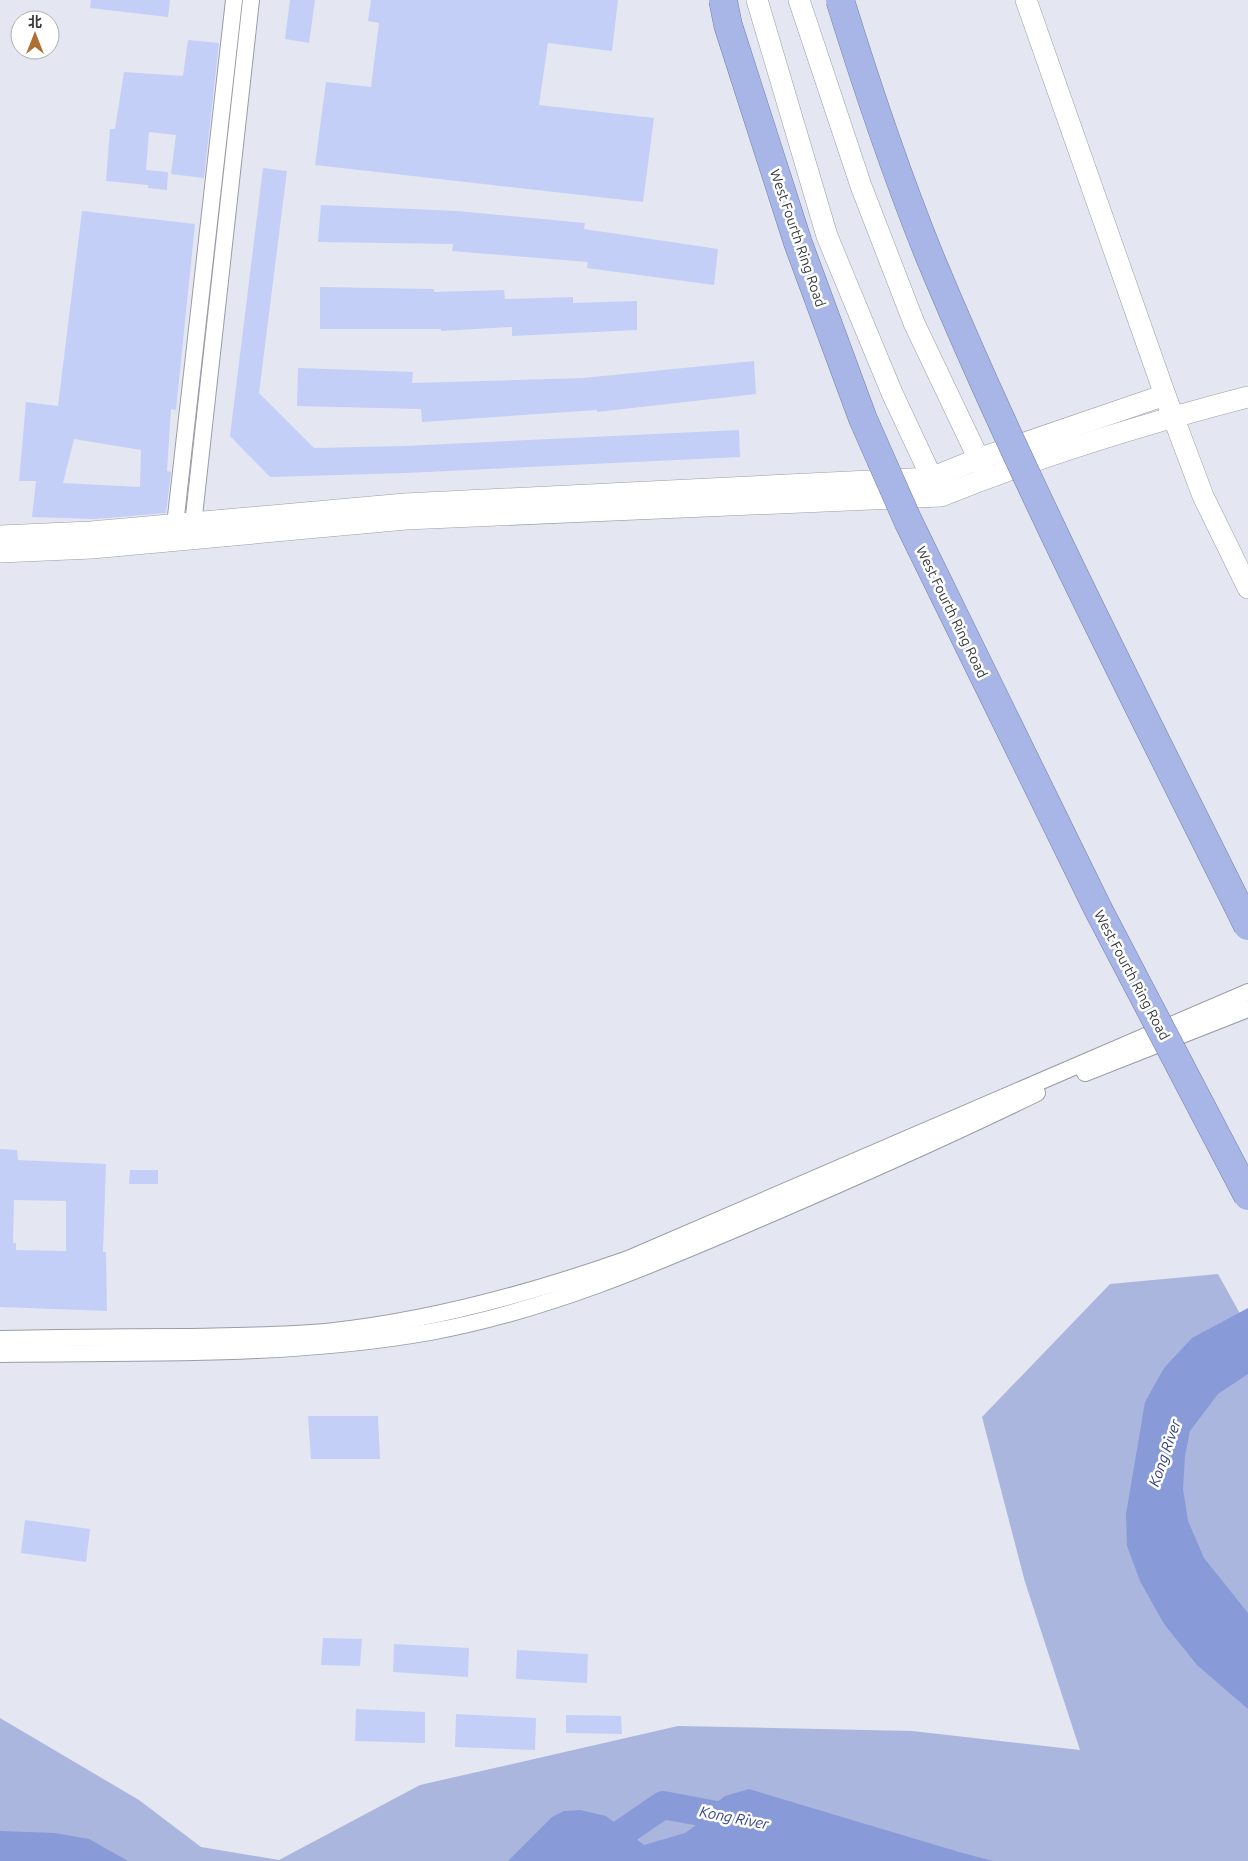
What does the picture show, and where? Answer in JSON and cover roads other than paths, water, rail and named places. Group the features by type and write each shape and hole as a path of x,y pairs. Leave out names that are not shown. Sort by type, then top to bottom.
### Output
{"highway":[{"name":"West Fourth Ring Road","path":"723,0 737,53 798,243 870,436 908,521 1098,909 1248,1196"},
{"path":"840,0 860,64 928,252 989,392 1035,496 1111,654 1248,926"}],"street":[{"path":"183,531 234,0"},
{"path":"183,531 251,0"},
{"path":"758,0 827,236 892,393 936,487"},
{"path":"799,0 861,186 914,323 983,468"},
{"path":"1026,0 1165,395 1203,496 1248,588"},
{"path":"0,536 91,532 183,531 936,487 1165,395"},
{"path":"983,468 1248,397"},
{"path":"0,552 67,549 183,531"},
{"path":"0,1339 256,1336 326,1332 428,1317 485,1304 569,1280 628,1259 1248,992"},
{"path":"0,1354 256,1351 327,1347 431,1332 489,1319 633,1274 948,1137 1046,1089 1248,1009"}],"water":[{"path":"1248,1308 1248,1374 1218,1394 1190,1431 1185,1456 1183,1489 1188,1521 1204,1558 1248,1613 1248,1709 1197,1665 1164,1624 1140,1581 1127,1546 1126,1514 1145,1402 1164,1368 1192,1338"},
{"path":"749,1789 993,1861 508,1861 552,1817 564,1811 580,1810 606,1816 644,1845 685,1833 703,1820 712,1806 725,1796"},
{"path":"0,1831 55,1833 89,1839 128,1861 0,1861"}],"waterway":[{"name":"Kong River","path":"581,1861 663,1805 743,1820"}]}
